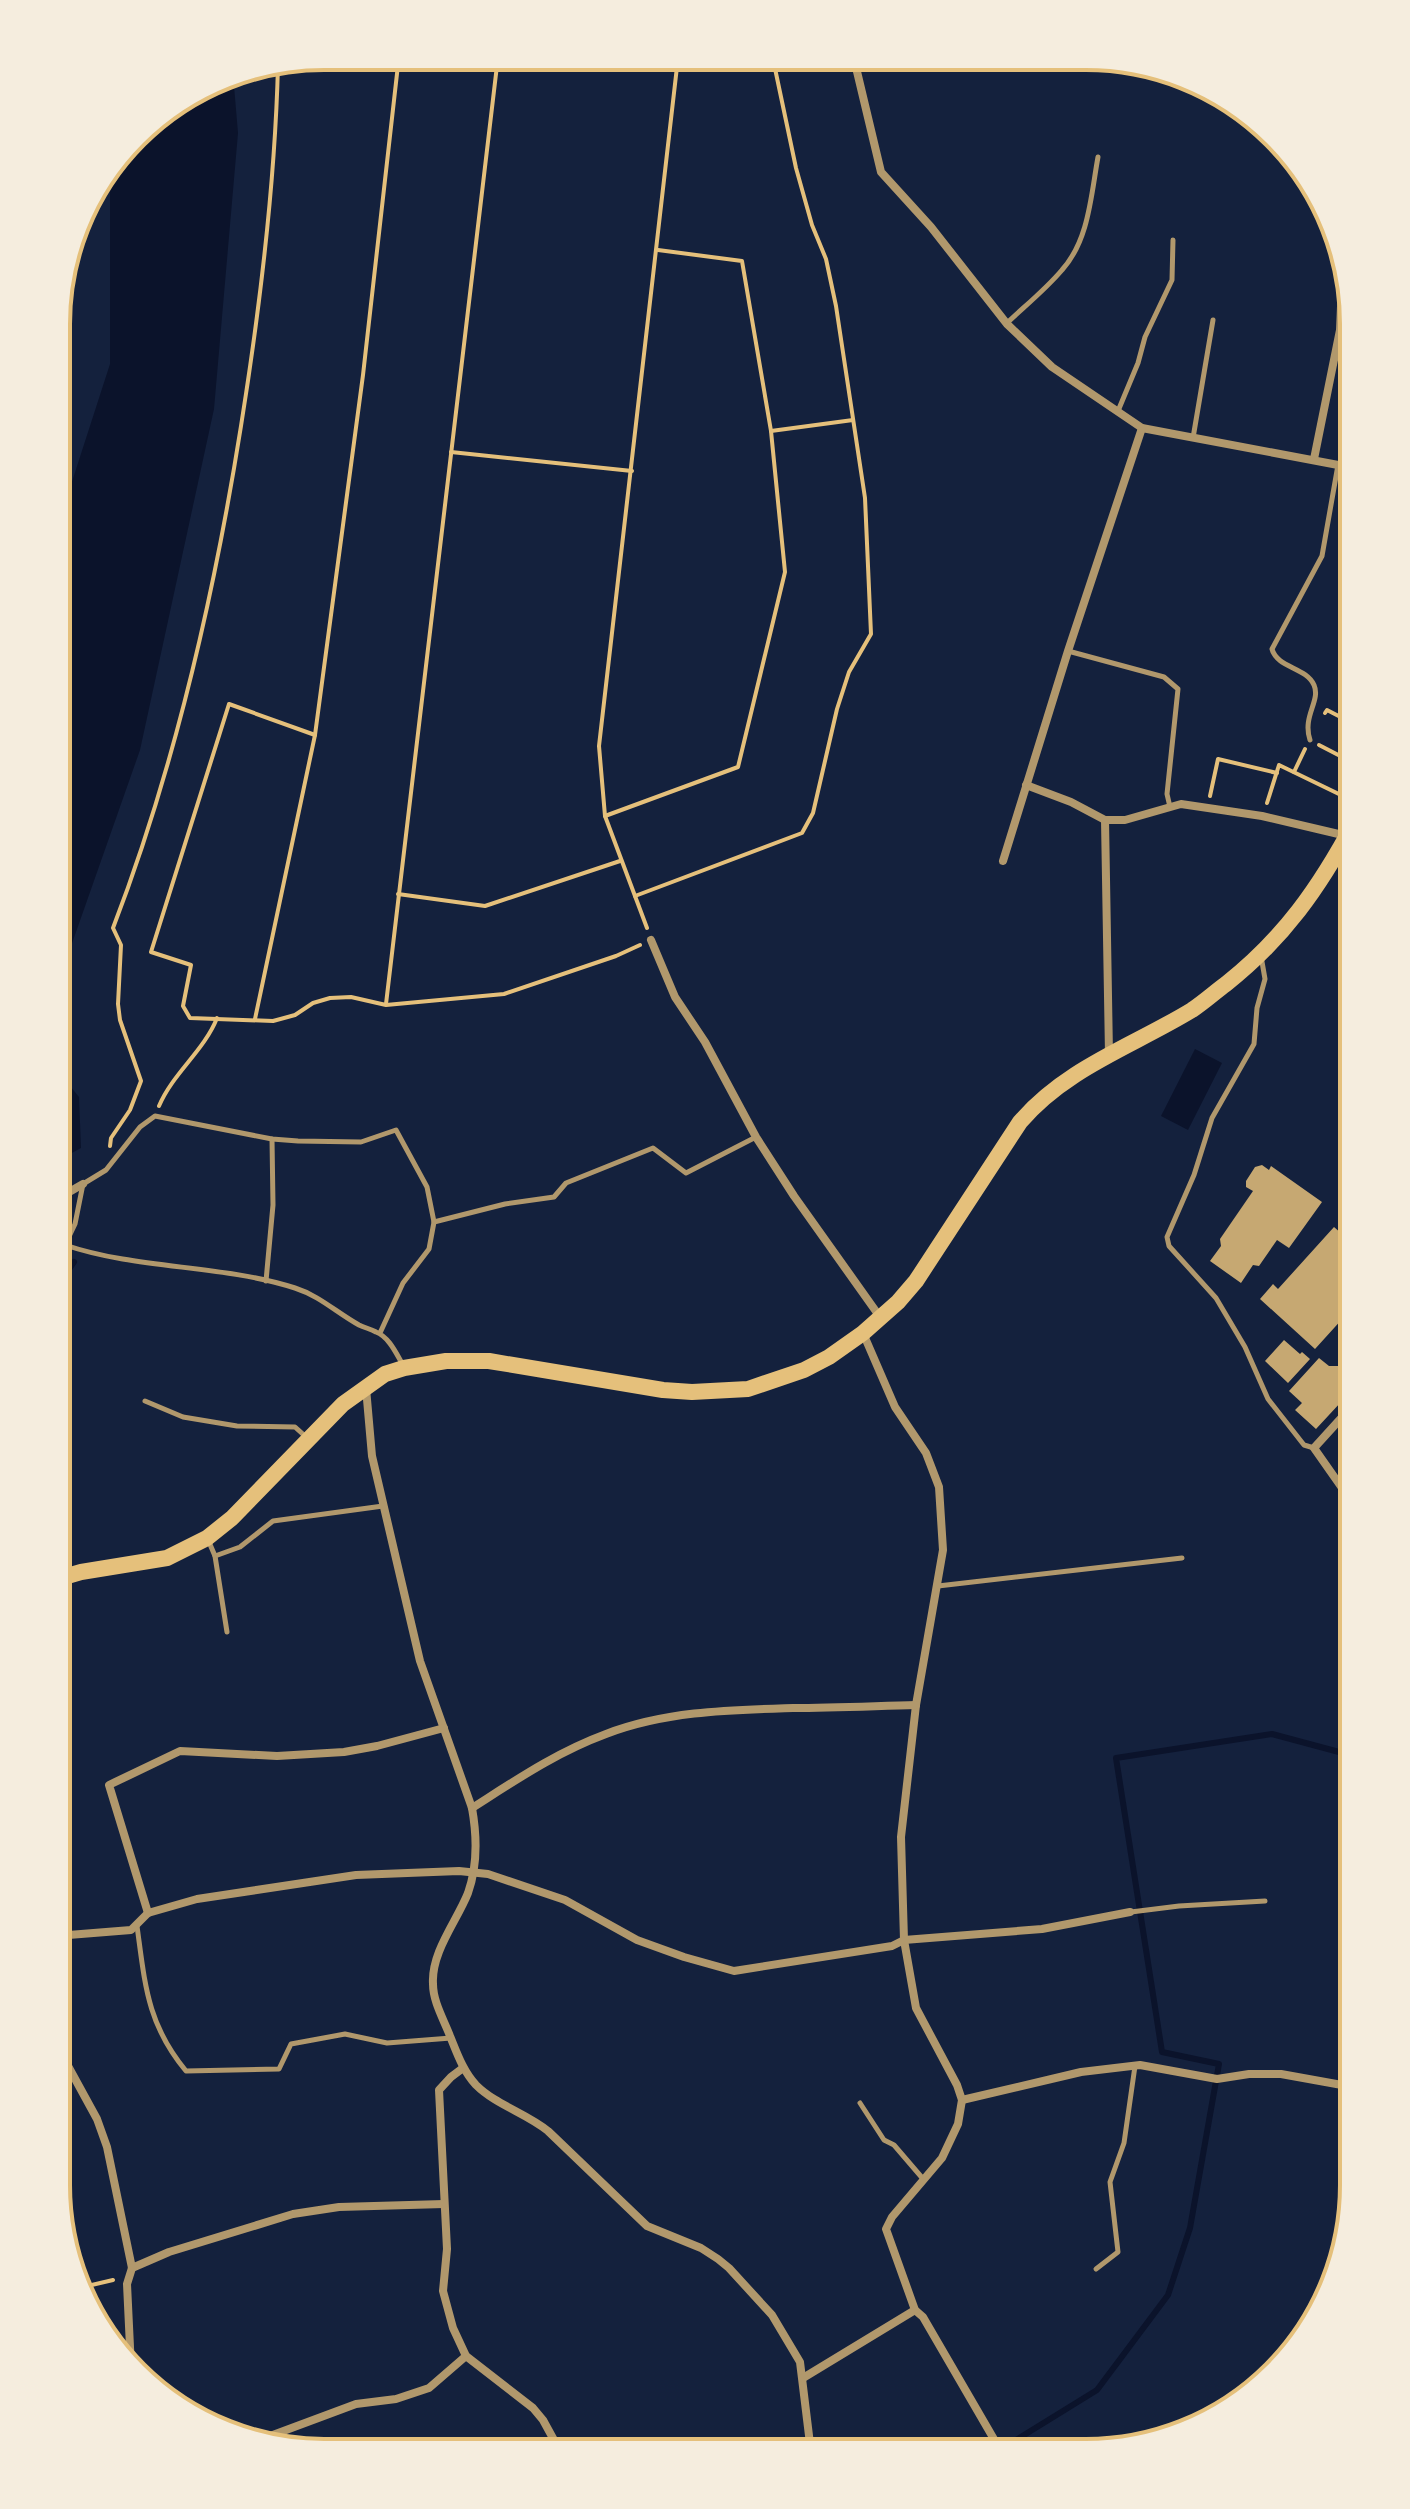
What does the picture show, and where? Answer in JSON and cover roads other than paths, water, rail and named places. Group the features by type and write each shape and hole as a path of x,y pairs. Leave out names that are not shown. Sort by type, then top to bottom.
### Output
{"main road":[{"path":"70,1575 167,1558 207,1538 232,1518 343,1404 385,1374 404,1368 446,1361 489,1361 663,1390 721,1392 748,1389 804,1370 829,1357 881,1318 916,1281 1020,1122 1034,1106 1066,1080 1196,1007 1261,955 1308,901 1340,847"}],"street":[{"path":"857,70 881,172 931,227 1007,324 1052,367 1142,428 1338,464"},
{"path":"1314,459 1340,330"},
{"path":"1003,861 1142,428"},
{"path":"1026,785 1071,802 1105,820 1125,820 1181,804 1340,828"},
{"path":"1105,820 1109,1054"},
{"path":"651,940 675,997 705,1042 756,1137 881,1318"},
{"path":"70,1192 83,1184"},
{"path":"863,1333 895,1407 926,1453 939,1487 943,1550 916,1705 901,1837 904,1940 916,2008 962,2100 954,2136 886,2229 915,2310 923,2317 994,2439"},
{"path":"366,1387 372,1456 420,1661 472,1808 476,1833 474,1872 467,1895 437,1960 432,1983 436,2002 463,2068 486,2094 536,2121 548,2131 647,2226 701,2248 729,2268 772,2315 795,2349 803,2378 810,2439"},
{"path":"1339,1420 1314,1448 1339,1484"},
{"path":"472,1808 538,1765 596,1738 639,1723 699,1712 741,1709 916,1705"},
{"path":"148,1913 109,1785 180,1751 277,1756 344,1752 444,1728"},
{"path":"70,1935 131,1930 148,1913 197,1899 356,1875 407,1872 488,1874 565,1900 637,1940 734,1971 892,1946 904,1940 1042,1929 1130,1912"},
{"path":"962,2100 1081,2072 1135,2066 1217,2079 1249,2074 1281,2074 1339,2084"},
{"path":"463,2068 439,2090 447,2249 443,2291 455,2335 466,2356 533,2408 552,2439"},
{"path":"70,2070 97,2119 107,2147 132,2268 127,2284 130,2349"},
{"path":"132,2268 169,2252 293,2214 339,2207 444,2204"},
{"path":"803,2378 915,2310"},
{"path":"276,2434 356,2404 396,2399 429,2388 466,2356"}],"lane":[{"path":"1007,324 1064,269 1079,242 1086,225 1098,157"},
{"path":"1118,411 1145,337 1172,280 1173,240"},
{"path":"1193,439 1213,320"},
{"path":"1310,740 1307,720 1315,703 1316,688 1310,679 1277,660 1272,649 1322,556 1338,464"},
{"path":"1068,651 1164,677 1178,689 1167,794 1171,808"},
{"path":"1261,955 1265,979 1257,1008 1254,1044 1212,1118 1194,1175 1167,1237 1169,1246 1216,1298 1245,1347 1268,1399 1304,1445 1314,1448"},
{"path":"70,1234 83,1184 110,1164 140,1127 155,1116 272,1139 361,1142 396,1130 427,1187 434,1222 429,1249 403,1283 380,1333"},
{"path":"434,1222 505,1204 554,1197 566,1183 653,1148 686,1173 756,1137"},
{"path":"266,1281 273,1205 272,1139"},
{"path":"70,1247 88,1253 210,1269 316,1296 361,1326 380,1333 393,1347 404,1368"},
{"path":"145,1401 183,1417 210,1422 237,1426 295,1427 308,1438"},
{"path":"215,1556 240,1547 273,1521 383,1506"},
{"path":"207,1538 215,1556 227,1632"},
{"path":"938,1586 1182,1558"},
{"path":"1130,1912 1265,1901"},
{"path":"137,1926 147,1998 167,2048 186,2071 279,2069 291,2044 345,2034 387,2043 451,2038"},
{"path":"1096,2269 1118,2252 1110,2182 1124,2143 1135,2066"},
{"path":"860,2103 884,2140 894,2145 924,2180"}],"water":[{"path":"234,86 238,133 214,409 140,750 70,949 70,488 110,364 110,188 133,157 157,133 197,104"},
{"path":"1195,1049 1222,1063 1188,1130 1161,1116"},
{"path":"70,1086 79,1097 81,1148 70,1154"}],"waterway":[{"path":"70,1268 74,1262"},
{"path":"1018,2439 1097,2390 1168,2295 1190,2228 1219,2064 1162,2052 1116,1758 1272,1734 1339,1752"}]}
